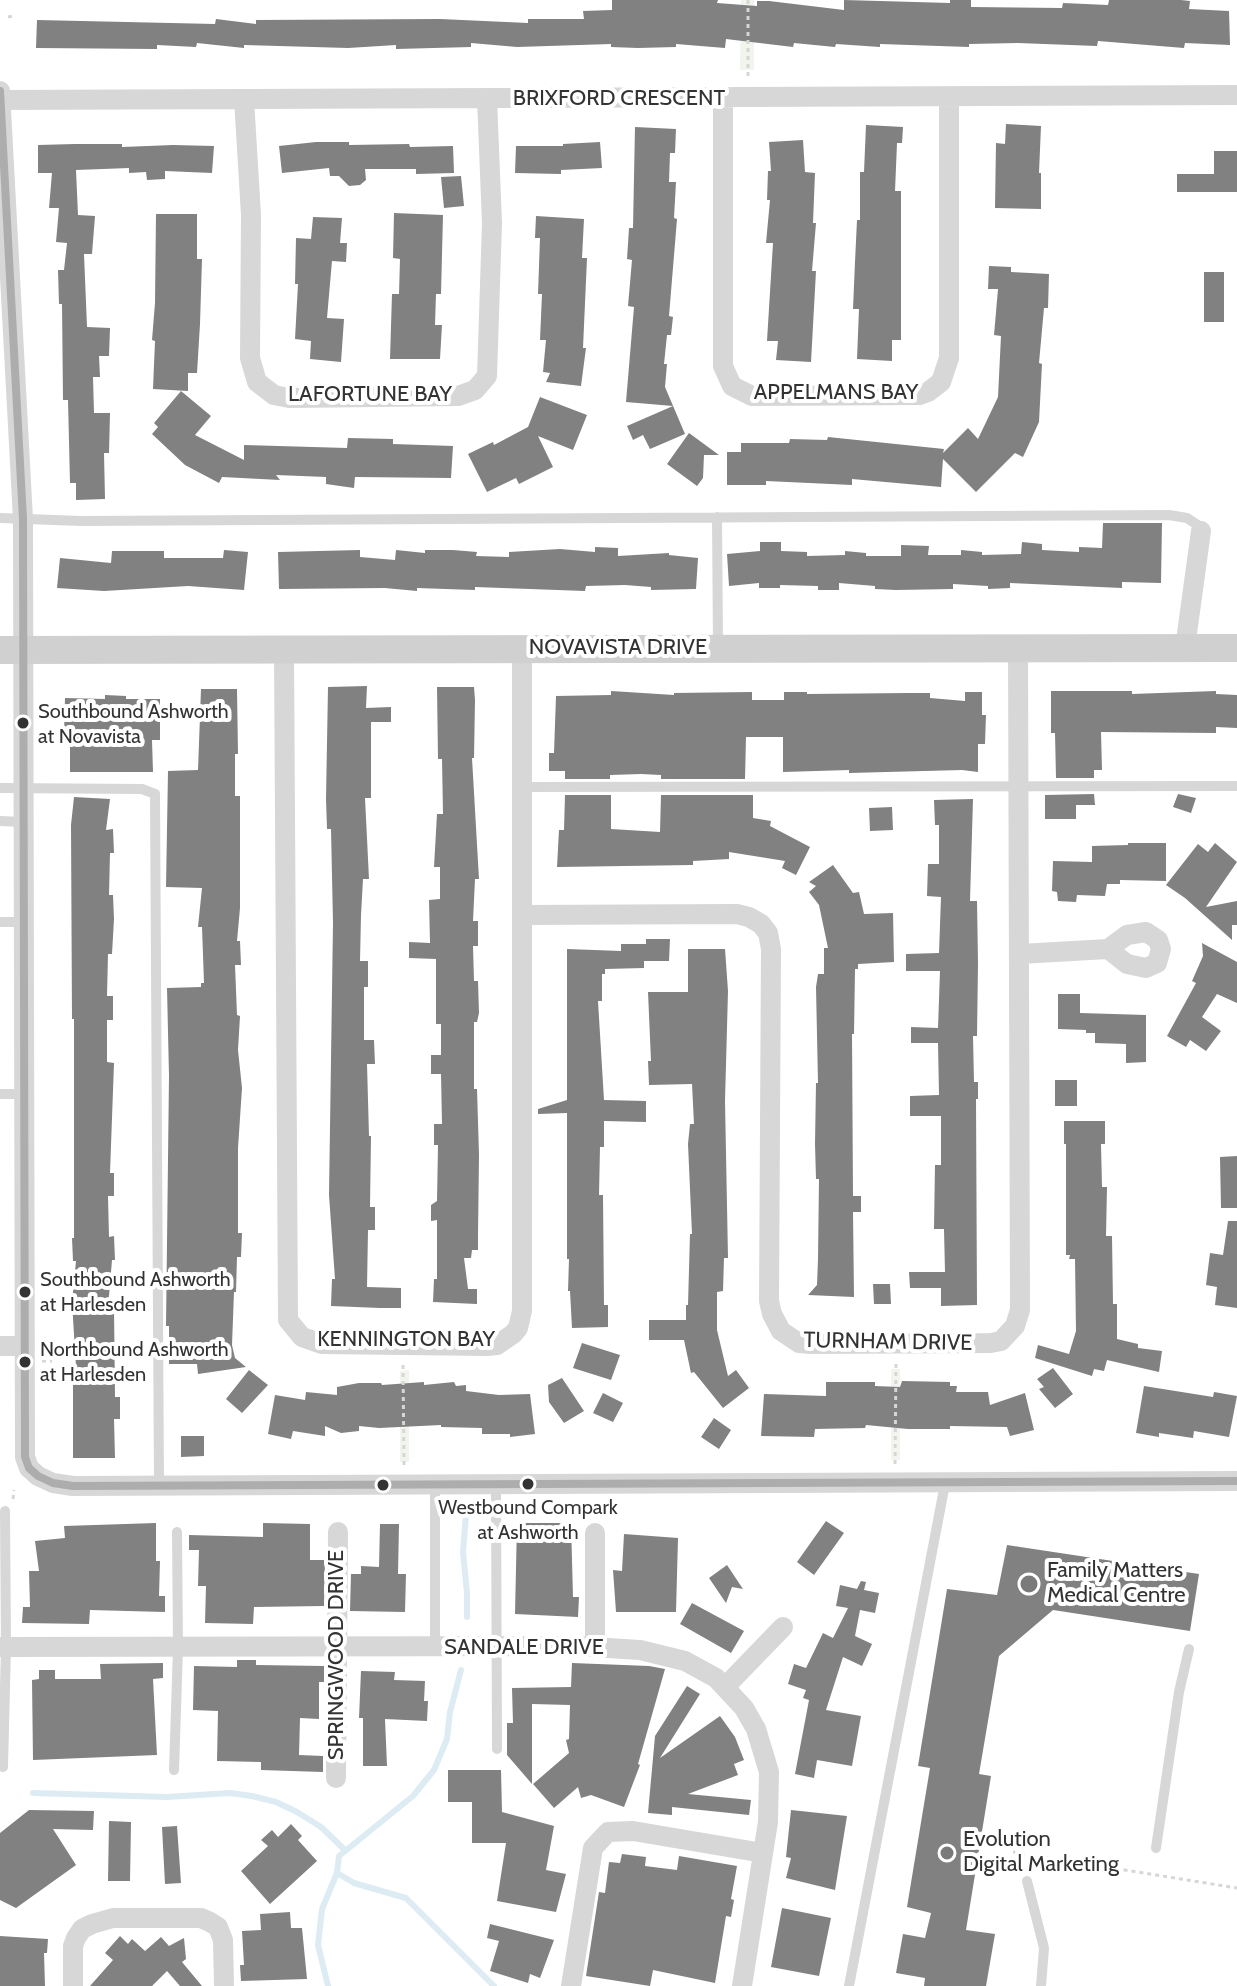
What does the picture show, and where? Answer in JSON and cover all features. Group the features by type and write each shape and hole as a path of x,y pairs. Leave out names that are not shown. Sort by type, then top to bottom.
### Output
{"street":[{"path":"0,91 23,519 12,650 23,788 25,1457 29,1468 53,1483 73,1486 1237,1481"},
{"name":"BRIXFORD CRESCENT","path":"1,100 1237,95"},
{"name":"APPELMANS BAY","path":"723,98 723,366 732,386 752,396 920,395 941,382 949,358 949,98"},
{"name":"LAFORTUNE BAY","path":"244,99 251,215 250,358 257,382 274,395 289,398 458,396 475,390 487,376 492,223 487,99"},
{"path":"1185,648 1201,531"},
{"name":"TURNHAM DRIVE","path":"522,915 737,914 761,924 768,933 771,949 769,1301 781,1331 799,1343 991,1343 1009,1335 1019,1318 1018,648"},
{"name":"NOVAVISTA DRIVE","path":"12,650 1237,648"},
{"name":"KENNINGTON BAY","path":"284,650 286,1311 293,1328 312,1343 497,1345 513,1334 520,1322 522,649"},
{"path":"1020,954 1108,949"},
{"path":"0,1346 25,1346"},
{"name":"SPRINGWOOD DRIVE","path":"336,1778 338,1532"},
{"path":"595,1533 595,1647"},
{"path":"725,1687 783,1627"},
{"name":"SANDALE DRIVE","path":"3,1647 595,1647 640,1650 701,1669 725,1687 744,1708 764,1749 769,1772 770,1796 763,1853 742,1986"},
{"path":"571,1986 593,1848 608,1832 633,1831 763,1853"},
{"path":"73,1986 73,1946 76,1938 82,1929 113,1918 201,1918 210,1922 218,1927 223,1940 224,1986"}],"lane":[{"path":"0,518 81,521 1169,515 1187,518 1201,531"},
{"path":"717,517 718,648"},
{"path":"522,787 1237,786"},
{"path":"0,788 148,789 155,794 159,1486"},
{"path":"0,821 23,822"},
{"path":"0,922 23,922"},
{"path":"0,1094 24,1094"},
{"path":"849,1986 945,1484"},
{"path":"435,1486 435,1647"},
{"path":"496,1486 497,1749"},
{"path":"3,1767 5,1511"},
{"path":"174,1770 178,1648 177,1532"},
{"path":"1156,1848 1179,1692 1189,1649"},
{"path":"1027,1881 1044,1948 1041,1986"}],"path":[{"path":"747,98 748,0"},
{"path":"895,1468 896,1343"},
{"path":"402,1345 404,1470"},
{"path":"1013,1852 1237,1888"}],"shaded area":[{"path":"741,0 754,0 754,70 740,70"},
{"path":"891,1369 900,1369 900,1460 891,1460"},
{"path":"409,1370 409,1462 400,1462 400,1371"}],"building":[{"path":"612,0 718,0 717,3 757,6 757,1 769,1 844,10 844,0 950,3 950,0 971,0 971,7 1062,8 1063,3 1108,5 1109,0 1181,0 1190,1 1189,9 1229,11 1230,45 1185,43 1184,48 1098,41 1097,46 1018,43 969,44 969,47 836,44 835,47 794,43 793,47 726,39 725,48 676,44 676,47 638,48 611,47 611,44 517,47 471,43 471,47 396,49 396,45 348,48 244,45 244,48 197,43 196,47 157,45 157,49 36,48 37,20 215,24 216,19 256,24 256,20 440,19 528,23 528,19 584,19 583,11 612,10"},
{"path":"1006,124 1041,126 1041,209 995,208 996,143 1005,144"},
{"path":"866,125 903,127 902,143 897,143 895,191 901,191 901,340 892,340 892,361 857,359 859,309 853,309 857,220 860,220 860,172 864,172"},
{"path":"635,127 676,129 675,153 670,153 669,182 676,182 674,218 677,219 669,316 673,317 671,335 667,335 664,364 667,364 665,387 685,434 650,449 643,435 633,440 627,426 673,406 626,402 634,307 628,306 632,260 627,259 629,228 633,228"},
{"path":"803,140 805,172 815,173 813,223 816,223 812,271 816,271 811,362 776,360 778,341 767,341 773,243 766,243 770,200 767,200 768,171 771,171 769,142"},
{"path":"316,142 453,146 454,173 416,174 416,169 365,169 366,180 360,185 349,186 339,176 330,176 329,168 282,173 279,146"},
{"path":"600,142 602,168 561,170 561,174 515,173 516,146"},
{"path":"122,144 122,147 214,146 212,173 165,171 165,179 147,180 146,172 129,173 129,168 76,170 78,215 95,216 92,254 84,254 87,327 110,328 109,356 99,356 100,377 93,377 94,413 110,413 109,453 104,453 105,499 76,500 76,483 70,483 68,400 63,400 62,304 59,304 58,270 64,270 67,243 56,242 59,208 49,208 52,173 38,173 38,145"},
{"path":"1214,151 1237,151 1237,192 1177,192 1177,174 1214,174"},
{"path":"461,176 464,206 444,208 441,177"},
{"path":"394,213 443,215 441,294 436,294 435,325 442,325 440,359 390,359 392,294 399,294 400,259 393,258"},
{"path":"156,214 197,214 197,259 202,259 200,324 197,373 188,373 188,391 153,389"},
{"path":"536,216 584,219 582,258 587,258 583,348 586,348 581,386 546,382 550,373 543,372 546,340 540,340 542,294 538,294 540,238 535,238"},
{"path":"313,217 342,218 340,243 347,243 346,262 332,261 327,318 344,319 341,362 310,359 311,341 295,339 298,284 295,284 296,238 311,239"},
{"path":"989,266 1011,267 1011,272 1049,274 1048,308 1044,308 1039,363 1042,364 1039,422 1023,457 1015,453 976,492 943,459 941,487 852,479 852,485 766,481 766,485 727,485 727,452 741,452 741,443 789,443 790,439 827,440 828,437 944,449 943,453 968,428 978,439 998,397 1001,336 994,335 998,289 988,289"},
{"path":"1204,272 1224,272 1224,322 1204,322"},
{"path":"181,391 211,416 195,435 244,460 244,445 347,448 348,438 393,439 393,444 453,446 451,478 355,477 354,488 326,484 326,477 276,475 280,480 222,477 219,483 185,465 152,434 158,427 154,423"},
{"path":"540,397 587,415 573,450 538,436 553,467 519,484 516,478 487,492 468,454 493,442 494,445 528,427"},
{"path":"689,433 719,455 704,455 703,478 697,486 667,464"},
{"path":"1103,523 1162,523 1161,583 1122,582 1122,588 1010,583 1010,588 988,589 988,586 953,584 953,589 896,590 839,583 839,590 780,585 780,588 759,588 759,583 729,586 727,554 760,551 760,542 781,542 781,551 807,552 807,556 845,555 845,551 866,553 866,556 901,556 901,545 929,546 928,555 961,555 961,550 982,552 982,555 1021,554 1022,542 1042,544 1042,550 1079,552 1079,547 1102,548"},
{"path":"595,547 618,548 618,556 669,553 698,558 696,589 651,590 651,587 625,585 586,586 585,591 475,587 475,590 417,588 417,591 385,588 279,589 278,552 360,550 360,557 395,560 396,550 425,553 425,550 453,550 477,552 476,556 509,557 509,552 560,549 595,552"},
{"path":"224,550 248,552 244,590 188,586 104,591 57,588 60,558 111,563 112,551 164,551 164,558 223,558"},
{"path":"367,686 366,708 391,707 391,722 371,722 371,798 365,798 369,879 363,879 360,961 368,961 368,987 364,987 364,1040 374,1040 375,1064 367,1064 371,1136 370,1207 375,1207 375,1230 368,1230 367,1287 401,1288 401,1308 331,1306 332,1279 335,1279 329,1195 333,923 331,829 327,829 326,799 328,687"},
{"path":"437,687 474,687 475,700 472,758 479,879 475,879 473,921 478,921 478,946 473,946 479,1013 477,1022 474,1022 474,1089 477,1089 479,1155 478,1250 472,1250 471,1258 464,1258 468,1289 477,1289 477,1304 433,1302 434,1279 437,1279 437,1220 431,1221 431,1205 437,1201 438,1145 434,1145 434,1124 442,1124 441,1074 431,1074 431,1055 441,1055 441,1024 436,1024 436,959 409,958 409,942 430,943 429,900 440,899 440,867 434,867 437,814 443,814"},
{"path":"201,689 237,689 235,796 240,796 240,908 237,941 240,941 241,965 235,965 242,1088 238,1233 242,1233 241,1257 237,1257 232,1345 235,1358 246,1367 198,1374 197,1364 169,1364 169,1326 166,1326 167,988 201,987 204,983 202,927 198,927 202,888 166,887 168,771 198,770"},
{"path":"611,691 674,695 752,692 752,700 784,700 784,692 930,693 930,698 965,701 965,692 982,692 982,715 986,715 985,744 978,744 978,772 783,772 783,737 746,737 745,779 661,779 661,775 641,774 610,775 610,779 565,779 565,771 549,771 549,753 554,753 556,696 611,695"},
{"path":"1051,691 1132,691 1132,694 1216,691 1216,694 1237,695 1237,728 1216,727 1216,733 1101,732 1102,770 1094,770 1094,778 1056,778 1055,733 1051,733"},
{"path":"105,695 126,696 126,699 160,699 160,740 152,740 153,772 70,772 70,736 64,735 65,698 105,699"},
{"path":"1094,794 1095,805 1076,805 1076,819 1045,819 1045,795"},
{"path":"1178,794 1196,798 1191,813 1173,807"},
{"path":"565,795 611,795 611,829 660,832 661,795 753,795 753,818 771,821 770,826 810,847 796,875 782,868 785,861 729,852 729,859 693,861 693,865 557,867 559,830 564,830"},
{"path":"74,797 110,799 106,830 113,829 114,853 110,853 109,895 113,895 114,919 112,954 108,954 107,996 113,996 113,1020 107,1020 107,1062 114,1063 110,1173 114,1173 114,1196 108,1196 109,1237 114,1236 115,1260 112,1260 108,1308 114,1308 115,1397 120,1397 120,1419 114,1419 115,1458 73,1458 73,1367 76,1367 72,1302 76,1261 73,1261 72,1238 74,1019 71,825"},
{"path":"973,799 970,901 977,901 977,1036 973,1036 974,1082 978,1082 977,1305 941,1306 941,1288 910,1288 909,1272 945,1272 944,1229 934,1229 935,1165 941,1165 941,1116 910,1116 910,1096 939,1095 938,1043 911,1043 911,1027 938,1028 940,971 906,971 906,954 939,953 941,897 927,896 928,864 939,864 939,825 935,825 934,800"},
{"path":"892,807 893,830 870,831 869,808"},
{"path":"1166,843 1166,881 1120,880 1120,884 1107,884 1105,896 1077,895 1076,902 1058,901 1057,892 1052,891 1053,861 1092,862 1092,846"},
{"path":"1215,843 1237,862 1206,907 1237,901 1237,925 1232,925 1232,940 1166,885 1198,844 1208,852"},
{"path":"833,865 853,893 859,892 864,914 893,913 894,962 858,964 858,969 855,969 852,1034 853,1196 861,1196 861,1212 853,1212 854,1297 808,1295 817,1285 818,1259 816,987 818,974 824,974 824,948 828,948 819,905 809,892 816,886 809,882"},
{"path":"646,939 670,939 669,961 644,961 644,968 605,969 605,974 602,974 602,1001 598,1001 604,1100 646,1101 646,1122 604,1121 599,1195 603,1195 604,1305 608,1305 608,1327 572,1328 567,1259 567,1113 538,1114 538,1109 567,1100 567,949 621,951 621,944 646,944"},
{"path":"1202,943 1237,962 1237,1003 1217,994 1202,1017 1221,1031 1206,1051 1190,1040 1186,1047 1167,1036 1196,983 1192,981 1203,956"},
{"path":"688,949 725,949 728,991 725,1101 728,1258 724,1258 723,1291 717,1292 717,1330 728,1376 736,1370 749,1388 723,1408 694,1372 691,1373 684,1340 649,1340 649,1320 686,1320 692,1234 688,1144 690,1124 694,1124 692,1084 649,1085 648,992 688,992"},
{"path":"1058,994 1080,994 1080,1013 1146,1015 1146,1062 1126,1063 1126,1044 1095,1043 1095,1033 1058,1029"},
{"path":"1055,1080 1077,1080 1077,1106 1055,1106"},
{"path":"1064,1121 1105,1121 1105,1144 1101,1144 1102,1187 1107,1187 1106,1236 1112,1236 1117,1339 1138,1344 1138,1348 1162,1351 1159,1372 1107,1360 1104,1371 1094,1369 1092,1376 1035,1358 1038,1345 1069,1354 1076,1331 1075,1259 1069,1259 1070,1255 1066,1255"},
{"path":"1237,1156 1237,1208 1221,1208 1220,1157"},
{"path":"1228,1221 1237,1221 1237,1308 1215,1305 1217,1287 1206,1285 1210,1253 1223,1255"},
{"path":"873,1284 890,1284 891,1304 874,1304"},
{"path":"582,1343 620,1355 611,1380 573,1368"},
{"path":"1053,1368 1073,1394 1055,1408 1039,1389 1044,1387 1037,1379"},
{"path":"249,1370 268,1385 242,1413 226,1399"},
{"path":"562,1378 584,1411 564,1423 549,1402 548,1385"},
{"path":"902,1381 950,1382 950,1386 957,1386 956,1392 988,1392 990,1405 1025,1393 1034,1430 1010,1436 1007,1427 908,1429 866,1425 865,1428 815,1429 814,1437 761,1436 764,1394 826,1396 826,1382 875,1382 875,1386 900,1387"},
{"path":"424,1382 424,1385 454,1382 456,1386 466,1385 466,1391 499,1395 530,1394 535,1434 510,1437 510,1434 482,1434 482,1428 441,1425 359,1426 359,1431 341,1433 325,1426 325,1436 293,1431 291,1439 268,1434 275,1395 305,1400 306,1392 337,1395 337,1387 359,1383"},
{"path":"1144,1386 1213,1397 1214,1392 1237,1396 1229,1437 1194,1431 1193,1438 1136,1433"},
{"path":"603,1393 623,1403 613,1422 593,1413"},
{"path":"714,1418 731,1430 719,1449 701,1437"},
{"path":"181,1436 204,1436 204,1456 181,1457"},
{"path":"826,1521 844,1533 814,1575 797,1562"},
{"path":"156,1523 156,1561 160,1561 159,1596 165,1596 165,1612 90,1610 89,1624 22,1623 23,1607 30,1607 29,1571 39,1571 35,1541 65,1538 64,1526"},
{"path":"263,1523 310,1524 310,1560 325,1560 324,1606 254,1607 253,1624 205,1623 206,1586 198,1586 199,1550 189,1550 189,1535 263,1537"},
{"path":"517,1523 571,1523 573,1597 579,1597 578,1617 515,1614"},
{"path":"380,1524 399,1524 398,1574 406,1574 405,1612 350,1611 351,1574 361,1574 361,1566 379,1567"},
{"path":"624,1534 678,1538 676,1612 616,1612 613,1570 622,1571"},
{"path":"1007,1545 1199,1574 1190,1631 1053,1610 999,1656 979,1774 991,1776 966,1930 995,1934 986,1986 924,1986 925,1978 896,1973 903,1934 925,1938 931,1913 907,1907 930,1768 918,1766 947,1589 997,1595"},
{"path":"727,1565 743,1589 732,1587 726,1603 709,1578"},
{"path":"861,1581 866,1582 864,1590 879,1593 875,1613 860,1610 855,1636 872,1644 862,1666 843,1657 826,1710 861,1716 852,1766 817,1760 814,1778 795,1774 809,1700 803,1698 806,1690 788,1684 794,1664 806,1668 823,1633 833,1638 848,1608 836,1606 840,1585 857,1589"},
{"path":"692,1603 744,1631 731,1653 680,1624"},
{"path":"237,1660 256,1660 256,1665 324,1666 324,1682 319,1682 319,1719 300,1718 299,1755 323,1756 323,1772 261,1770 261,1762 217,1761 218,1711 193,1710 194,1666 237,1667"},
{"path":"163,1663 163,1678 153,1679 157,1755 33,1760 32,1680 39,1679 39,1670 55,1670 55,1679 101,1679 100,1664"},
{"path":"572,1663 665,1669 640,1765 624,1807 591,1795 581,1798 578,1787 554,1808 533,1784 569,1753 566,1740 569,1739 570,1705 532,1704 532,1784 507,1755 507,1723 513,1723 512,1688 571,1687"},
{"path":"361,1671 395,1672 394,1680 425,1681 427,1721 385,1719 387,1766 363,1766 363,1718 359,1718"},
{"path":"687,1686 700,1694 660,1758 720,1716 735,1737 744,1760 734,1764 738,1775 688,1794 751,1800 749,1815 672,1807 672,1815 648,1813 655,1736"},
{"path":"448,1770 501,1770 502,1812 554,1826 546,1870 566,1874 556,1912 497,1901 506,1843 472,1843 472,1802 448,1802"},
{"path":"29,1810 94,1811 93,1830 53,1829 76,1865 16,1908 0,1900 0,1833"},
{"path":"791,1810 847,1816 835,1890 786,1878 791,1858 786,1857"},
{"path":"109,1821 131,1822 130,1881 108,1881"},
{"path":"291,1824 302,1836 298,1840 317,1861 270,1904 241,1871 268,1846 261,1840 272,1830 278,1837"},
{"path":"177,1826 181,1883 165,1884 162,1827"},
{"path":"622,1854 646,1857 645,1866 677,1870 679,1856 737,1866 731,1917 726,1916 715,1983 653,1970 650,1986 586,1976 599,1892 605,1893 609,1862 620,1863"},
{"path":"782,1908 831,1918 819,1976 771,1967"},
{"path":"290,1912 291,1928 302,1928 307,1979 241,1981 240,1965 244,1965 242,1931 261,1930 260,1914"},
{"path":"490,1924 554,1940 540,1978 530,1974 528,1983 490,1971 499,1941 487,1938"},
{"path":"0,1936 48,1939 47,1953 44,1953 45,1986 0,1986"},
{"path":"120,1936 128,1944 132,1939 145,1951 161,1937 169,1946 184,1938 186,1959 182,1962 202,1986 180,1986 167,1971 152,1986 90,1986 113,1960 105,1953"}],"waterway":[{"path":"466,1514 463,1552 467,1617"},
{"path":"328,1986 318,1945 322,1909 337,1873 339,1856 413,1796 434,1770 447,1739 450,1712 461,1670"},
{"path":"33,1793 167,1797 230,1793 252,1796 297,1812 321,1827 345,1850"},
{"path":"337,1873 354,1883 406,1898 494,1986"}],"transit line":[{"path":"0,91 23,519 25,1457 29,1468 53,1483 73,1486 1237,1481"}],"place":[{"name":"Southbound Ashworth at Novavista","path":"23,723"},
{"name":"Southbound Ashworth at Harlesden","path":"25,1292"},
{"name":"Northbound Ashworth at Harlesden","path":"25,1362"},
{"name":"Westbound Compark at Ashworth","path":"528,1484"},
{"name":"Family Matters Medical Centre","path":"1029,1584"},
{"name":"Evolution Digital Marketing","path":"947,1853"}]}
